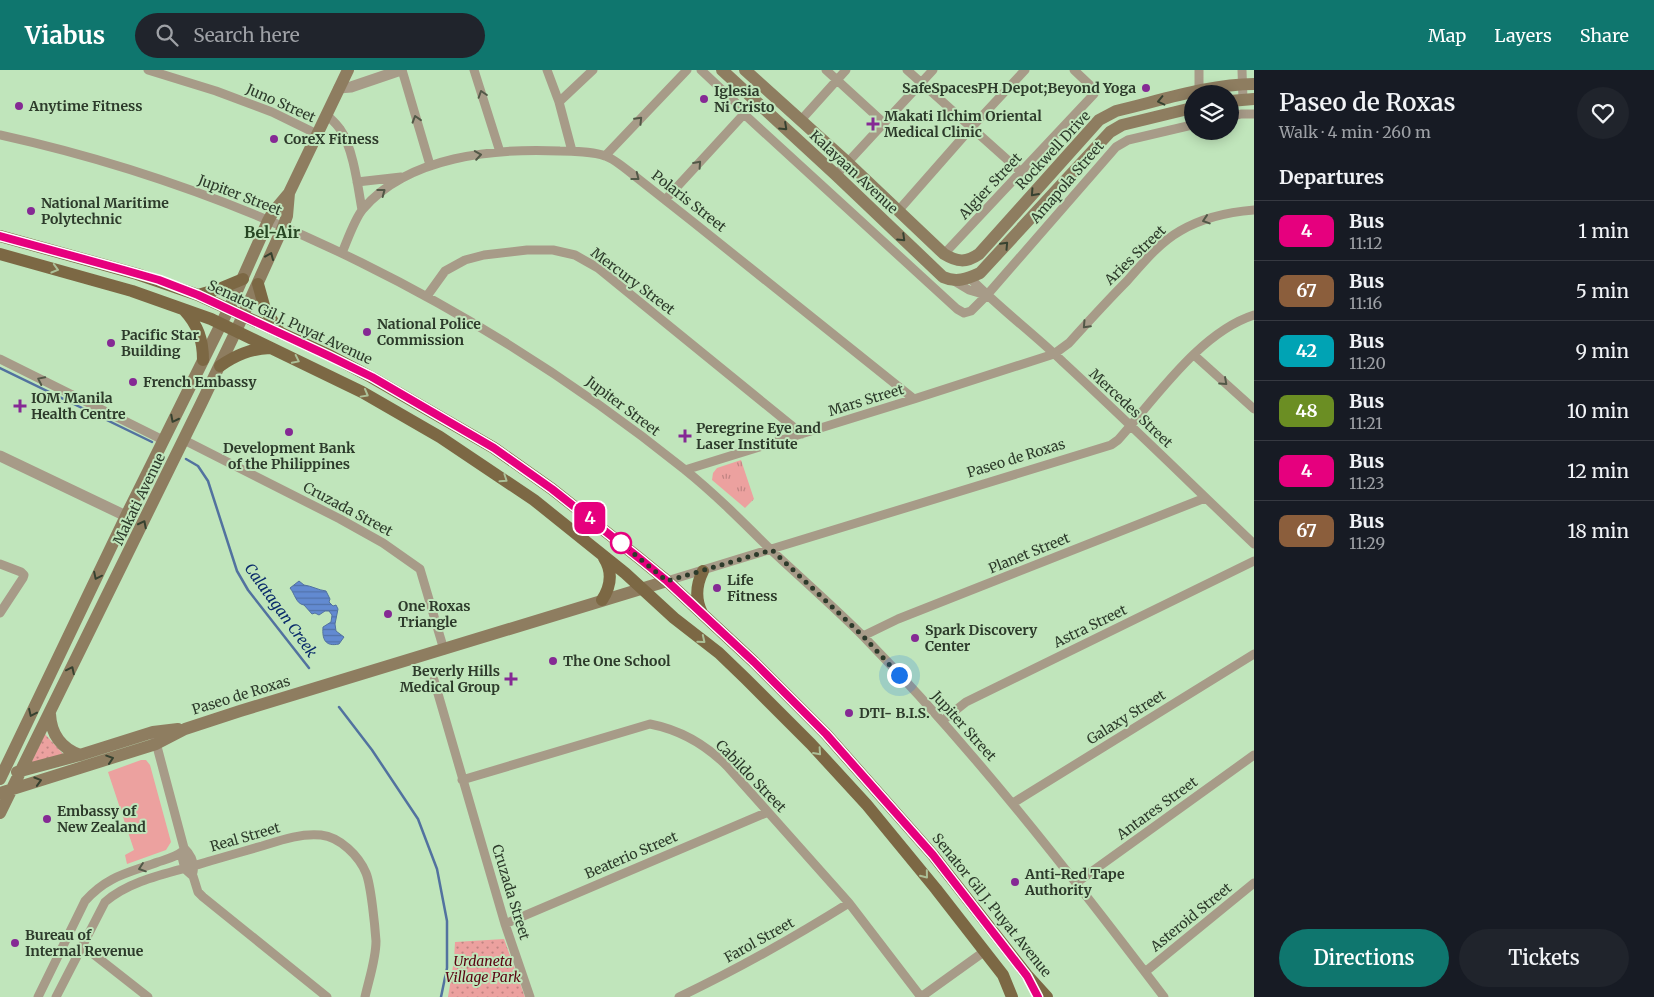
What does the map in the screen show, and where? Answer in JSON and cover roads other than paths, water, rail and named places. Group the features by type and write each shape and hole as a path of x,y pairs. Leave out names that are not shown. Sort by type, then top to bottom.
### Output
{"main road":[{"name":"Makati Avenue","path":"0,778 159,448 243,279 268,221 289,193 348,70"},
{"name":"Kalayaan Avenue","path":"722,70 943,277 954,281"},
{"name":"Kalayaan Avenue","path":"745,70 847,162 970,278"},
{"name":"Rockwell Drive","path":"949,257 964,261 979,254 1099,120 1116,111 1184,95"},
{"path":"954,281 970,278 980,273 1110,132 1122,125 1184,110"},
{"name":"Makati Avenue","path":"0,813 6,791 21,771 50,714 220,366 283,227 287,216 289,193"},
{"name":"Senator Gil J. Puyat Avenue","path":"0,236 137,274 198,295 372,377 494,448 584,514 667,581 754,662 832,740 933,855 1027,976 1047,997"},
{"path":"0,254 132,291 221,324 362,392 440,437 534,500 643,588 674,618 740,672 811,744 867,805 1020,997"},
{"path":"198,295 243,279"},
{"path":"258,284 265,309 280,333"},
{"path":"184,310 196,325 203,347 203,360"},
{"path":"220,366 232,357 245,351 270,348"},
{"path":"599,553 609,568 610,578 602,600"},
{"path":"702,571 697,595 703,616"},
{"name":"Paseo de Roxas","path":"0,778 80,755 185,729 667,581"},
{"path":"50,714 50,723 58,739 68,749 80,755"},
{"name":"Paseo de Roxas","path":"6,791 154,738"},
{"path":"1003,975 1012,997"},
{"path":"1027,976 1038,997"}],"street":[{"name":"Juno Street","path":"148,70 216,91 272,112 317,134"},
{"path":"339,88 402,70 430,165"},
{"path":"474,70 500,152"},
{"path":"547,70 559,102 572,151"},
{"path":"559,102 593,70"},
{"path":"605,156 686,70"},
{"path":"701,70 735,102 744,114 957,309 964,313 971,311 986,295"},
{"path":"826,70 884,123"},
{"path":"801,120 846,70"},
{"path":"907,70 1021,172"},
{"path":"836,175 934,70"},
{"path":"898,211 1025,70"},
{"name":"Algier Street","path":"949,257 1021,172 1094,94 1094,91 1074,70"},
{"path":"1199,70 1199,85"},
{"path":"1242,70 1248,84 1249,99"},
{"path":"326,114 340,128 346,140 362,210"},
{"path":"665,200 744,114"},
{"path":"1239,115 1254,114"},
{"name":"Amapola Street","path":"986,295 1116,147 1128,140 1184,127"},
{"name":"Jupiter Street","path":"0,135 117,166 189,190 283,227 342,253 428,296 580,391 686,470 863,636 942,721 1013,803 1164,997"},
{"name":"Polaris Street","path":"342,253 362,210 378,195 404,177 430,165 474,155 500,152 572,151 605,156 627,170 914,399"},
{"name":"Polaris Street","path":"357,182 404,177"},
{"name":"Aries Street","path":"1054,354 1069,343 1146,259 1180,231 1202,221 1225,214 1254,210"},
{"name":"Mercury Street","path":"428,296 445,271 466,260 484,254 527,250 554,250 575,255 598,268 802,434"},
{"name":"Mercedes Street","path":"970,278 986,295 1054,354 1131,426 1254,544"},
{"name":"Mercedes Street","path":"954,281 969,290 986,295"},
{"name":"Paseo de Roxas","path":"667,581 1111,445 1118,440 1194,355 1211,339 1229,326 1254,315"},
{"name":"Mars Street","path":"686,470 1054,354"},
{"path":"1194,355 1254,409"},
{"path":"0,359 159,448"},
{"name":"Cruzada Street","path":"184,440 340,519 383,543 420,569 444,650"},
{"path":"1,460 126,516"},
{"name":"Planet Street","path":"863,636 898,619 1206,498"},
{"name":"Astra Street","path":"942,721 966,702 1254,561"},
{"path":"0,564 24,575 0,613"},
{"name":"Galaxy Street","path":"1013,803 1254,654"},
{"name":"Cruzada Street","path":"434,680 505,924 530,997"},
{"name":"Cabildo Street","path":"462,780 650,724 667,728 698,742 718,757 849,903 921,997"},
{"path":"154,738 182,851 198,892 327,997"},
{"name":"Antares Street","path":"1076,883 1254,755"},
{"name":"Beaterio Street","path":"505,924 768,812"},
{"name":"Real Street","path":"56,997 105,902 116,892 132,884 293,837 322,835 333,838 345,846 357,858 366,874 376,942 365,997"},
{"path":"38,997 85,901 97,888 118,876 182,851"},
{"name":"Asteroid Street","path":"1145,972 1254,883"},
{"name":"Farol Street","path":"679,997 733,971 792,939 849,903"},
{"path":"82,946 148,997"},
{"path":"921,997 984,950"}],"water":[{"path":"299,581 304,585 326,591 330,599 329,602 333,606 336,605 338,609 335,624 336,631 344,637 339,644 328,643 323,635 323,627 331,622 332,615 329,611 319,615 312,614 304,605 297,601 290,588"}],"waterway":[{"name":"Calatagan Creek","path":"0,368 152,442"},
{"name":"Calatagan Creek","path":"186,459 198,466 208,481 237,571 248,590 309,668"},
{"path":"339,707 372,750 418,819 437,869 447,921 447,968 441,997"}],"place":[{"name":"SafeSpacesPH Depot;Beyond Yoga","path":"1146,88"},
{"name":"Iglesia Ni Cristo","path":"704,99"},
{"name":"Anytime Fitness","path":"19,106"},
{"name":"Makati Ilchim Oriental Medical Clinic","path":"873,124"},
{"name":"CoreX Fitness","path":"274,139"},
{"name":"National Maritime Polytechnic","path":"31,211"},
{"name":"National Police Commission","path":"367,332"},
{"name":"Pacific Star Building","path":"111,343"},
{"name":"French Embassy","path":"133,382"},
{"name":"IOM Manila Health Centre","path":"20,406"},
{"name":"Development Bank of the Philippines","path":"289,432"},
{"name":"Peregrine Eye and Laser Institute","path":"685,436"},
{"name":"Life Fitness","path":"717,588"},
{"name":"One Roxas Triangle","path":"388,614"},
{"name":"Spark Discovery Center","path":"915,638"},
{"name":"The One School","path":"553,661"},
{"name":"Beverly Hills Medical Group","path":"511,679"},
{"name":"DTI- B.I.S.","path":"849,713"},
{"name":"Embassy of New Zealand","path":"47,819"},
{"name":"Anti-Red Tape Authority","path":"1015,882"},
{"name":"Bureau of Internal Revenue","path":"15,943"}],"district":[{"name":"Bel-Air","path":"272,232"}],"park label":[{"name":"Urdaneta Village Park","path":"483,970"}]}
